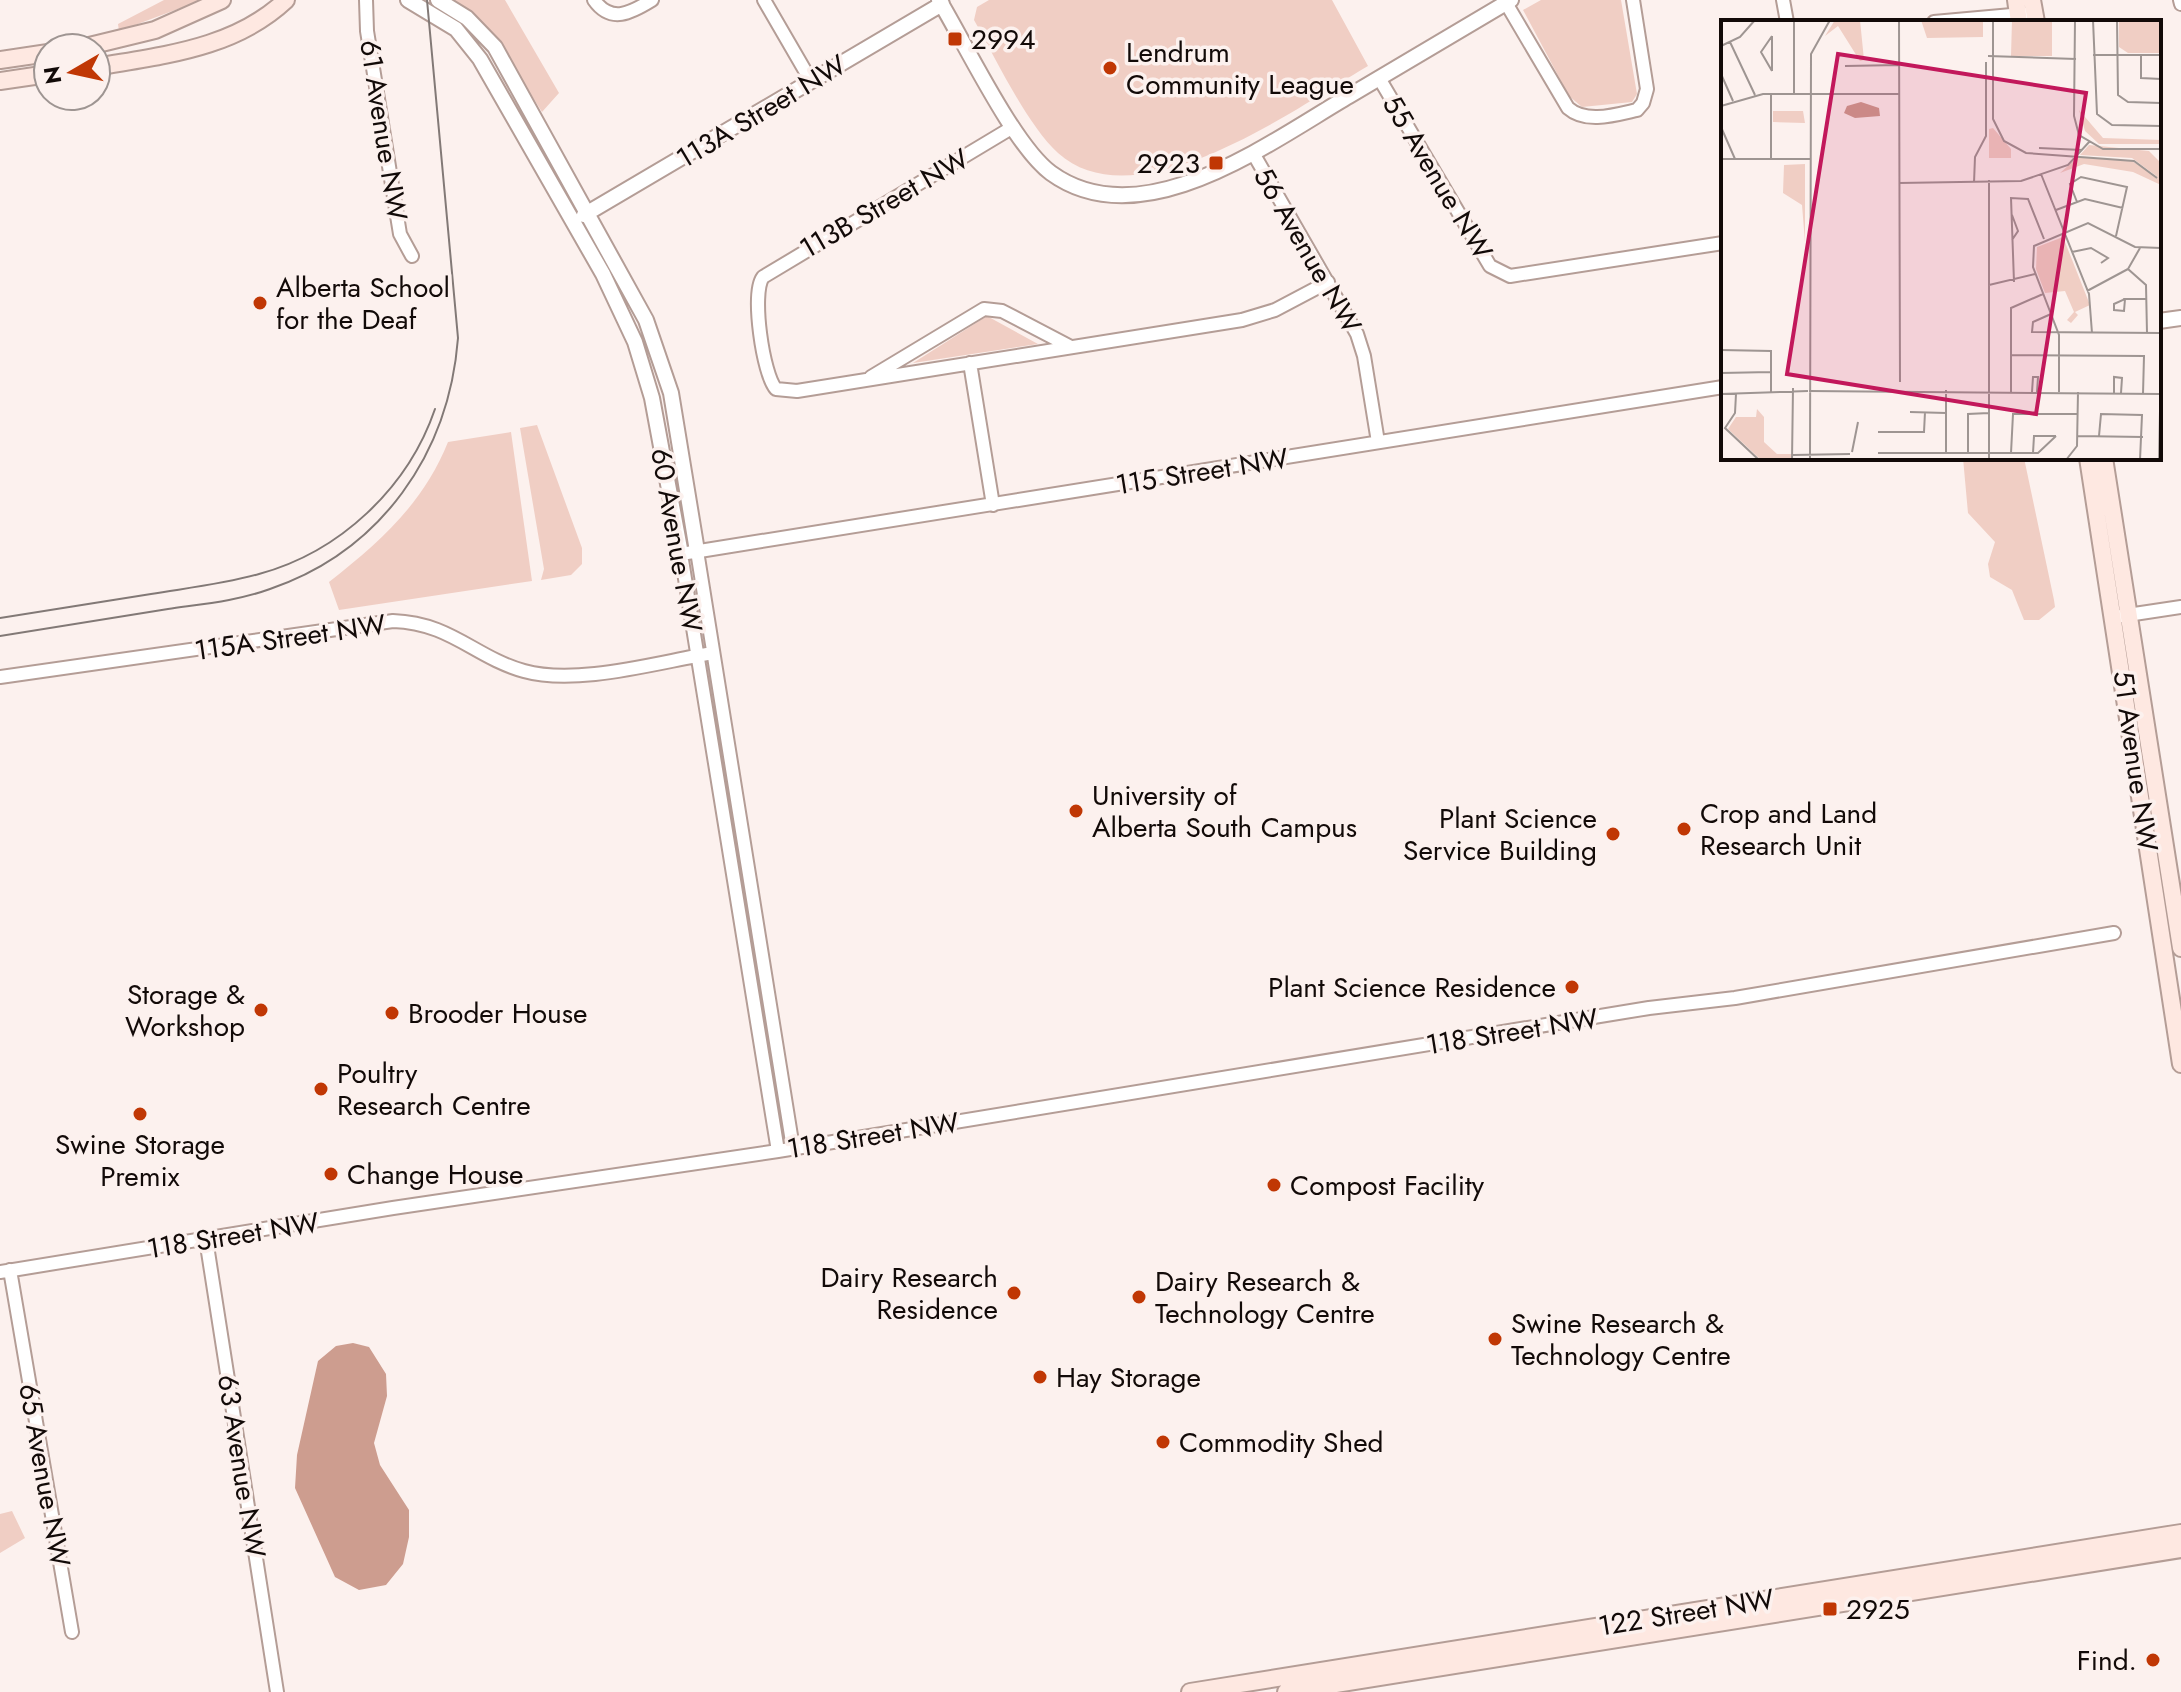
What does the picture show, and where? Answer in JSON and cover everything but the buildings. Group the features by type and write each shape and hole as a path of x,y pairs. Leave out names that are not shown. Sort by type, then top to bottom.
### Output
{"main road":[{"path":"112,40 155,30 222,0"},
{"path":"112,64 202,47 249,27 286,0"},
{"path":"0,60 32,55"},
{"path":"0,81 32,76"},
{"name":"51 Avenue NW","path":"2088,460 2122,616 2181,948"},
{"name":"51 Avenue NW","path":"2104,460 2181,1064"},
{"name":"122 Street NW","path":"1190,1692 2181,1533"},
{"name":"122 Street NW","path":"1286,1692 2181,1549"}],"street":[{"name":"61 Avenue NW","path":"366,0 367,31 400,234 412,256"},
{"name":"60 Avenue NW","path":"408,0 456,29 480,59 622,310 644,368 681,554 778,1151"},
{"name":"60 Avenue NW","path":"438,0 467,18 495,47 637,299 663,368 676,422 793,1148"},
{"path":"594,0 611,15 623,15 652,0"},
{"path":"764,0 811,81"},
{"path":"943,1 1013,127 1035,159 1072,185 1099,193 1126,195 1171,187 1213,173 1253,153 1509,2 1564,102 1577,115 1593,118 1633,111 1643,103 1647,89 1633,0"},
{"path":"1783,0 1787,20"},
{"name":"113A Street NW","path":"574,222 943,1"},
{"path":"1952,20 2026,12"},
{"name":"55 Avenue NW","path":"1379,78 1490,266 1499,274 1510,276 1721,243"},
{"name":"113B Street NW","path":"865,380 788,392 776,389 767,370 758,284 767,273 1013,127"},
{"name":"56 Avenue NW","path":"1253,153 1361,343 1378,442"},
{"path":"865,380 1251,318 1275,310 1328,282"},
{"path":"865,380 984,309 1002,311 1071,347"},
{"path":"2161,321 2181,318"},
{"path":"970,363 993,505"},
{"name":"115 Street NW","path":"681,554 1721,387"},
{"path":"2122,616 2181,607"},
{"name":"115A Street NW","path":"0,677 393,621 443,630 507,665 540,675 575,675 713,653"},
{"name":"118 Street NW","path":"5,1271 778,1151 1649,1008 1735,998 2114,933"},
{"name":"63 Avenue NW","path":"206,1239 277,1692"},
{"name":"65 Avenue NW","path":"5,1271 72,1632"}],"shaded area":[{"path":"164,0 202,0 119,31 118,24"},
{"path":"449,0 505,0 559,93 542,112 492,33"},
{"path":"989,0 1332,0 1368,66 1259,131 1216,152 1172,168 1130,175 1091,171 1058,153 1046,141 1012,90 974,20 977,7"},
{"path":"1541,0 1621,0 1637,94 1632,102 1582,107 1569,96 1523,10"},
{"path":"987,316 1038,344 913,363"},
{"path":"537,425 582,548 582,564 571,575 541,580 544,569 520,428"},
{"path":"511,432 532,581 339,610 329,582 366,552 413,503 448,442"},
{"path":"1963,460 2024,460 2055,607 2039,620 2024,620 2012,590 1990,577 1988,564 1995,542 1968,513"},
{"path":"353,1343 369,1347 386,1374 387,1396 374,1443 380,1465 409,1510 409,1537 403,1564 386,1585 359,1590 335,1577 295,1488 297,1455 318,1361 336,1346"},
{"path":"12,1511 25,1538 0,1553 0,1514"}],"tram line":[{"path":"0,636 219,602 270,589 310,572 345,550 376,523 402,493 424,458 440,421 452,381 458,338 427,0"},
{"path":"0,618 219,583 289,564 343,533 389,490 408,465 435,409"}],"place":[{"name":"2994","path":"955,39"},
{"name":"Lendrum Community League","path":"1110,68"},
{"name":"2923","path":"1216,163"},
{"name":"Alberta School for the Deaf","path":"260,303"},
{"name":"University of Alberta South Campus","path":"1076,811"},
{"name":"Crop and Land Research Unit","path":"1684,829"},
{"name":"Plant Science Service Building","path":"1613,834"},
{"name":"Plant Science Residence","path":"1572,987"},
{"name":"Storage & Workshop","path":"261,1010"},
{"name":"Brooder House","path":"392,1013"},
{"name":"Poultry Research Centre","path":"321,1089"},
{"name":"Swine Storage Premix","path":"140,1114"},
{"name":"Change House","path":"331,1174"},
{"name":"Compost Facility","path":"1274,1185"},
{"name":"Dairy Research Residence","path":"1014,1293"},
{"name":"Dairy Research & Technology Centre","path":"1139,1297"},
{"name":"Swine Research & Technology Centre","path":"1495,1339"},
{"name":"Hay Storage","path":"1040,1377"},
{"name":"Commodity Shed","path":"1163,1442"},
{"name":"2925","path":"1830,1609"},
{"name":"Find.","path":"2153,1660"}]}
